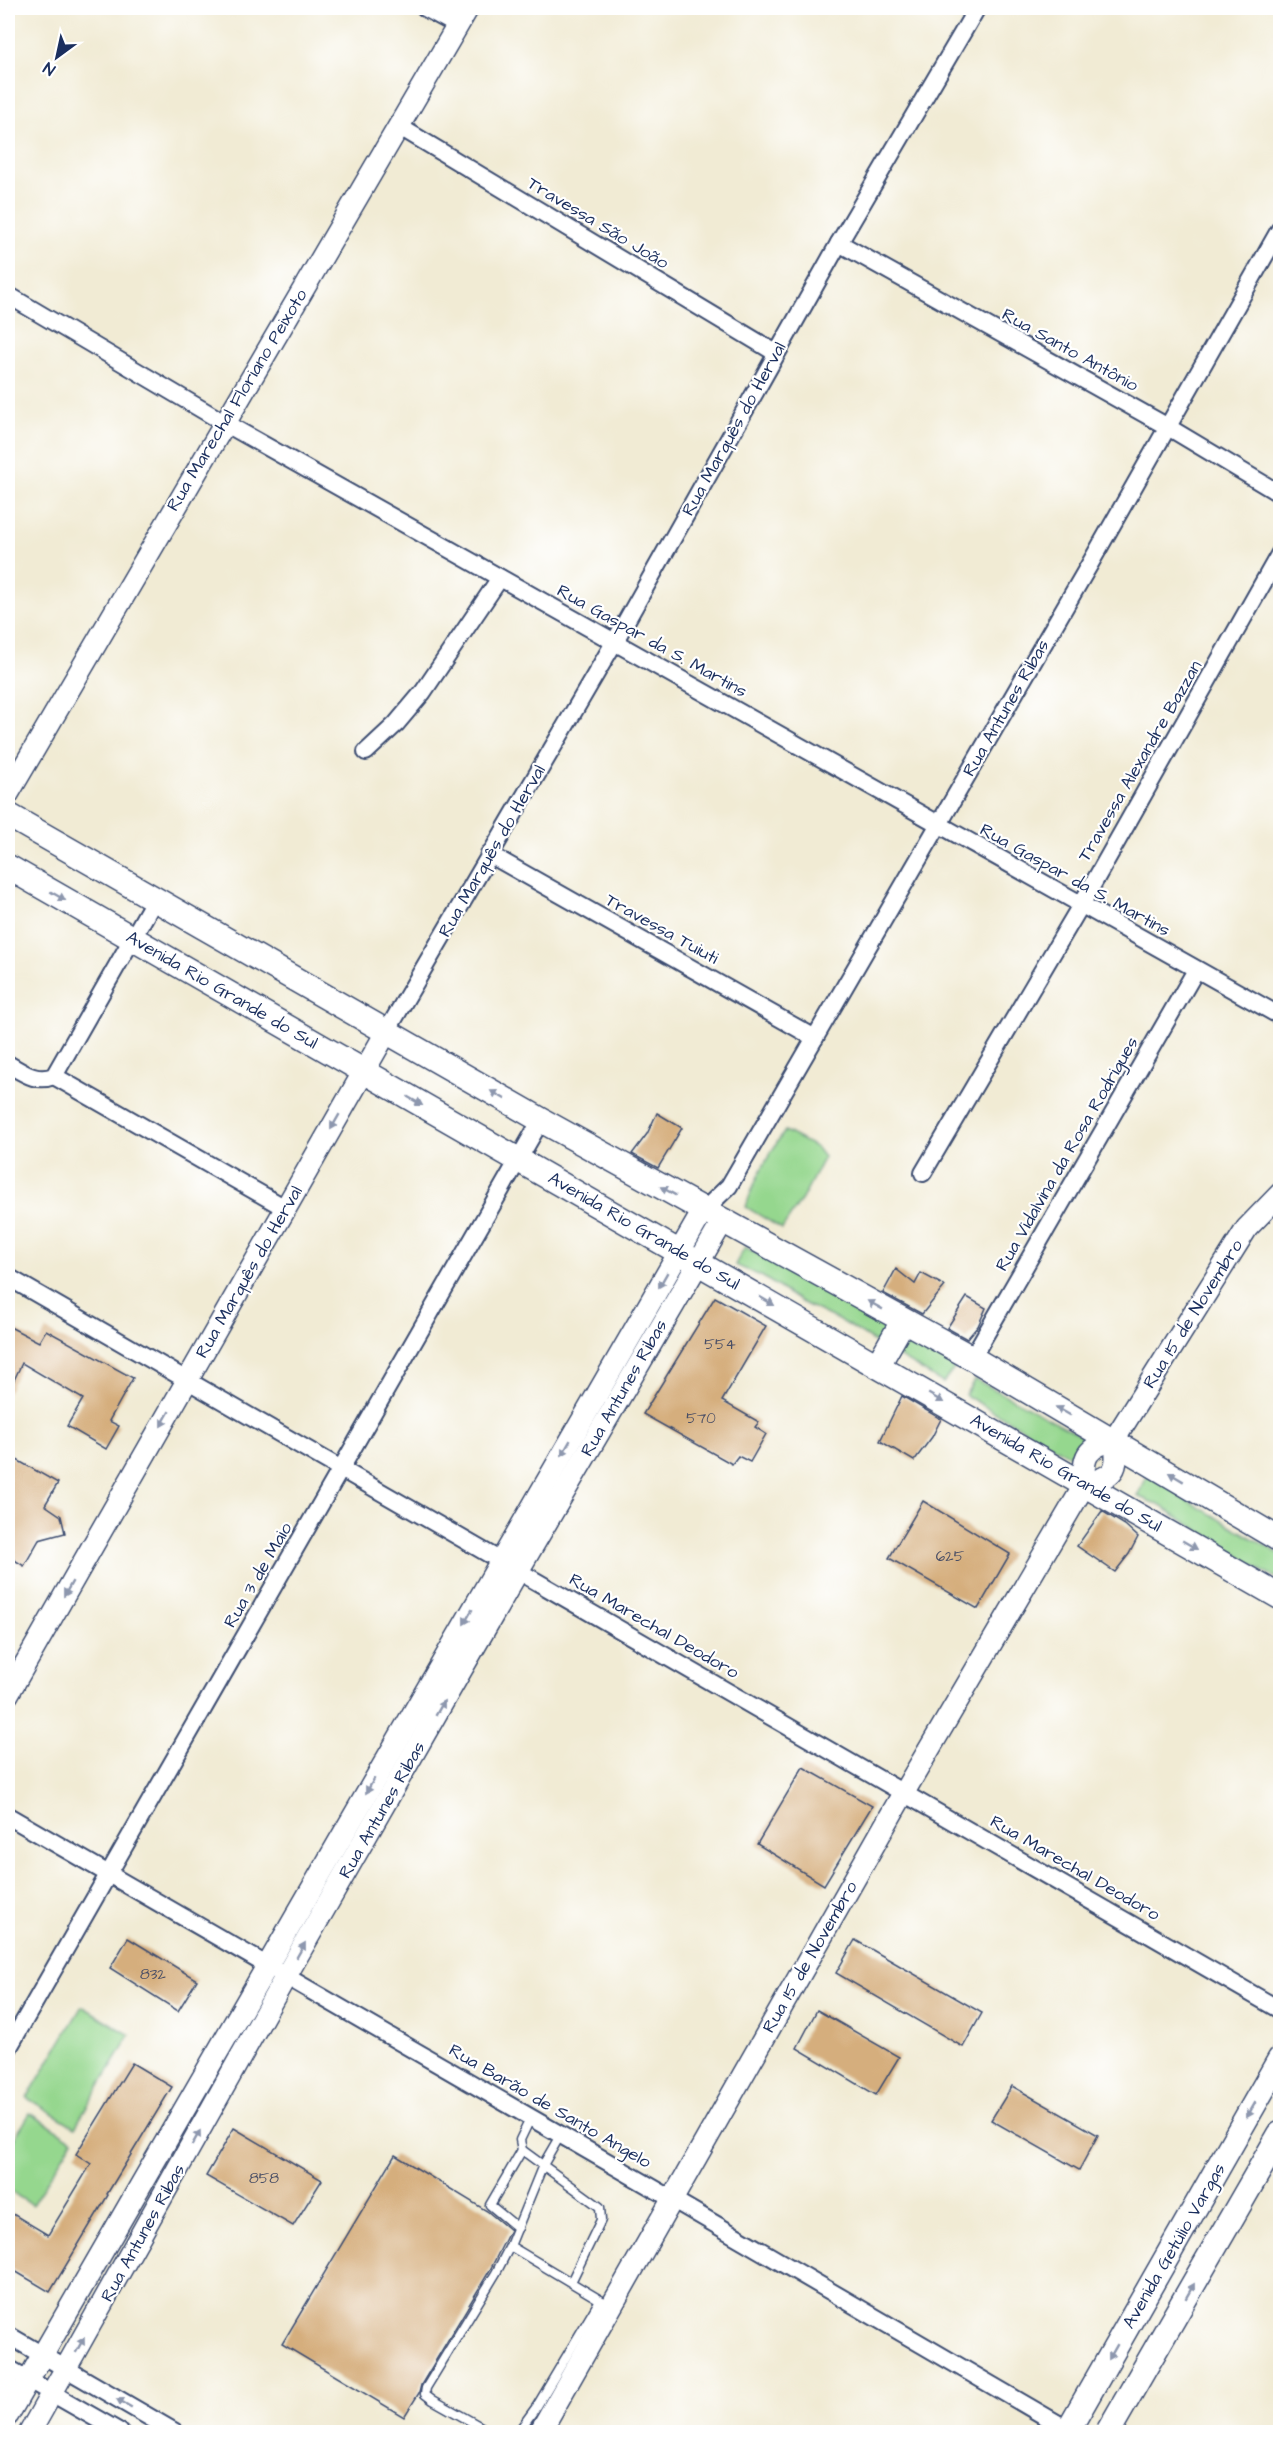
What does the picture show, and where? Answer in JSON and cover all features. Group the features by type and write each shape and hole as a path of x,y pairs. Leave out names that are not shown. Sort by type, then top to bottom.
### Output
{"main road":[{"path":"8,814 541,1120 972,1358 1281,1540"},
{"name":"Avenida Rio Grande do Sul","path":"8,867 1281,1597"},
{"path":"878,1365 903,1320"},
{"name":"Avenida Getúlio Vargas","path":"1069,2432 1281,2059"},
{"name":"Avenida Getúlio Vargas","path":"1108,2433 1281,2134"},
{"path":"1226,2154 1258,2172"},
{"path":"1138,2308 1169,2327"}],"street":[{"path":"425,8 463,17"},
{"name":"Rua Marquês do Herval","path":"8,1694 489,854 615,641 839,243 977,8"},
{"name":"Rua Marechal Floriano Peixoto","path":"8,794 463,17"},
{"name":"Travessa São João","path":"399,127 776,353"},
{"name":"Rua Antunes Ribas","path":"8,2415 266,1965 509,1566 713,1216 1281,229"},
{"name":"Rua Santo Antônio","path":"839,243 1168,427 1281,494"},
{"name":"Rua Gaspar da S. Martins","path":"10,303 1281,1016"},
{"name":"Travessa Alexandre Bazzan","path":"923,1173 1081,904 1281,553"},
{"path":"366,752 396,724 423,692 500,578"},
{"name":"Travessa Tuiuti","path":"489,854 815,1038"},
{"path":"8,1064 31,1077 44,1080 54,1076 155,899"},
{"name":"Rua Vidalvina da Rosa Rodrigues","path":"972,1358 1196,970"},
{"path":"54,1076 285,1208"},
{"name":"Rua 3 de Maio","path":"8,2049 541,1120"},
{"name":"Rua 15 de Novembro","path":"540,2433 606,2303 672,2199 904,1792 1085,1484 1083,1466 1087,1454 1098,1445 1114,1440 1247,1228 1281,1194"},
{"name":"Rua Marechal Deodoro","path":"8,1277 1281,2010"},
{"path":"1085,1484 1105,1479 1114,1471 1118,1458 1114,1440"},
{"name":"Rua Antunes Ribas","path":"30,2433 286,1976 509,1566"},
{"name":"Rua Barão de Santo Angelo","path":"8,1815 561,2134 1069,2432"},
{"path":"8,2336 175,2433"},
{"path":"8,2368 120,2433"}],"lane":[{"path":"518,2228 490,2205 522,2150 520,2139 531,2117"},
{"path":"490,2433 433,2400 425,2394 426,2388 496,2273 518,2228 543,2165 561,2134"},
{"path":"522,2150 600,2207 601,2220 571,2282"},
{"path":"510,2246 606,2303 518,2433"}],"green space":[{"path":"785,1131 817,1148 824,1157 802,1199 782,1229 746,1207 762,1168"},
{"path":"745,1247 893,1329 887,1350 848,1325 801,1302 763,1277 735,1265"},
{"path":"901,1332 925,1349 957,1365 943,1383 890,1351"},
{"path":"975,1379 1086,1438 1075,1459 965,1395"},
{"path":"1162,1476 1181,1497 1280,1554 1280,1579 1267,1574 1159,1505 1137,1496 1147,1477"},
{"path":"82,2006 130,2035 75,2127 27,2098"},
{"path":"30,2113 73,2140 32,2205 8,2190 8,2149"}],"building":[{"path":"657,1113 682,1128 658,1168 632,1154 647,1134"},
{"path":"896,1269 915,1284 921,1273 945,1286 922,1314 883,1293"},
{"path":"715,1297 766,1326 722,1401 759,1422 755,1427 766,1434 750,1462 738,1456 732,1464 643,1414"},
{"path":"967,1297 986,1308 978,1326 967,1339 947,1328"},
{"path":"8,1326 39,1342 46,1330 133,1378 109,1421 119,1426 106,1449 67,1426 83,1399 22,1363 8,1393"},
{"path":"902,1396 941,1419 932,1437 914,1461 880,1441"},
{"path":"8,1455 58,1483 45,1505 61,1516 65,1533 39,1540 24,1566 8,1556"},
{"path":"923,1501 1010,1554 978,1609 889,1558"},
{"path":"1102,1511 1125,1525 1138,1537 1129,1554 1115,1572 1077,1546"},
{"path":"803,1767 872,1806 824,1885 757,1844"},
{"path":"128,1938 197,1980 178,2011 110,1968"},
{"path":"855,1940 982,2013 963,2047 836,1973"},
{"path":"817,2010 899,2057 876,2095 797,2048"},
{"path":"132,2063 172,2087 50,2292 8,2267 8,2211 48,2235 91,2164 76,2154"},
{"path":"1012,2086 1098,2135 1079,2170 991,2120"},
{"path":"234,2128 322,2180 293,2226 206,2176"},
{"path":"395,2155 487,2211 510,2230 490,2270 404,2417 282,2344"}]}
